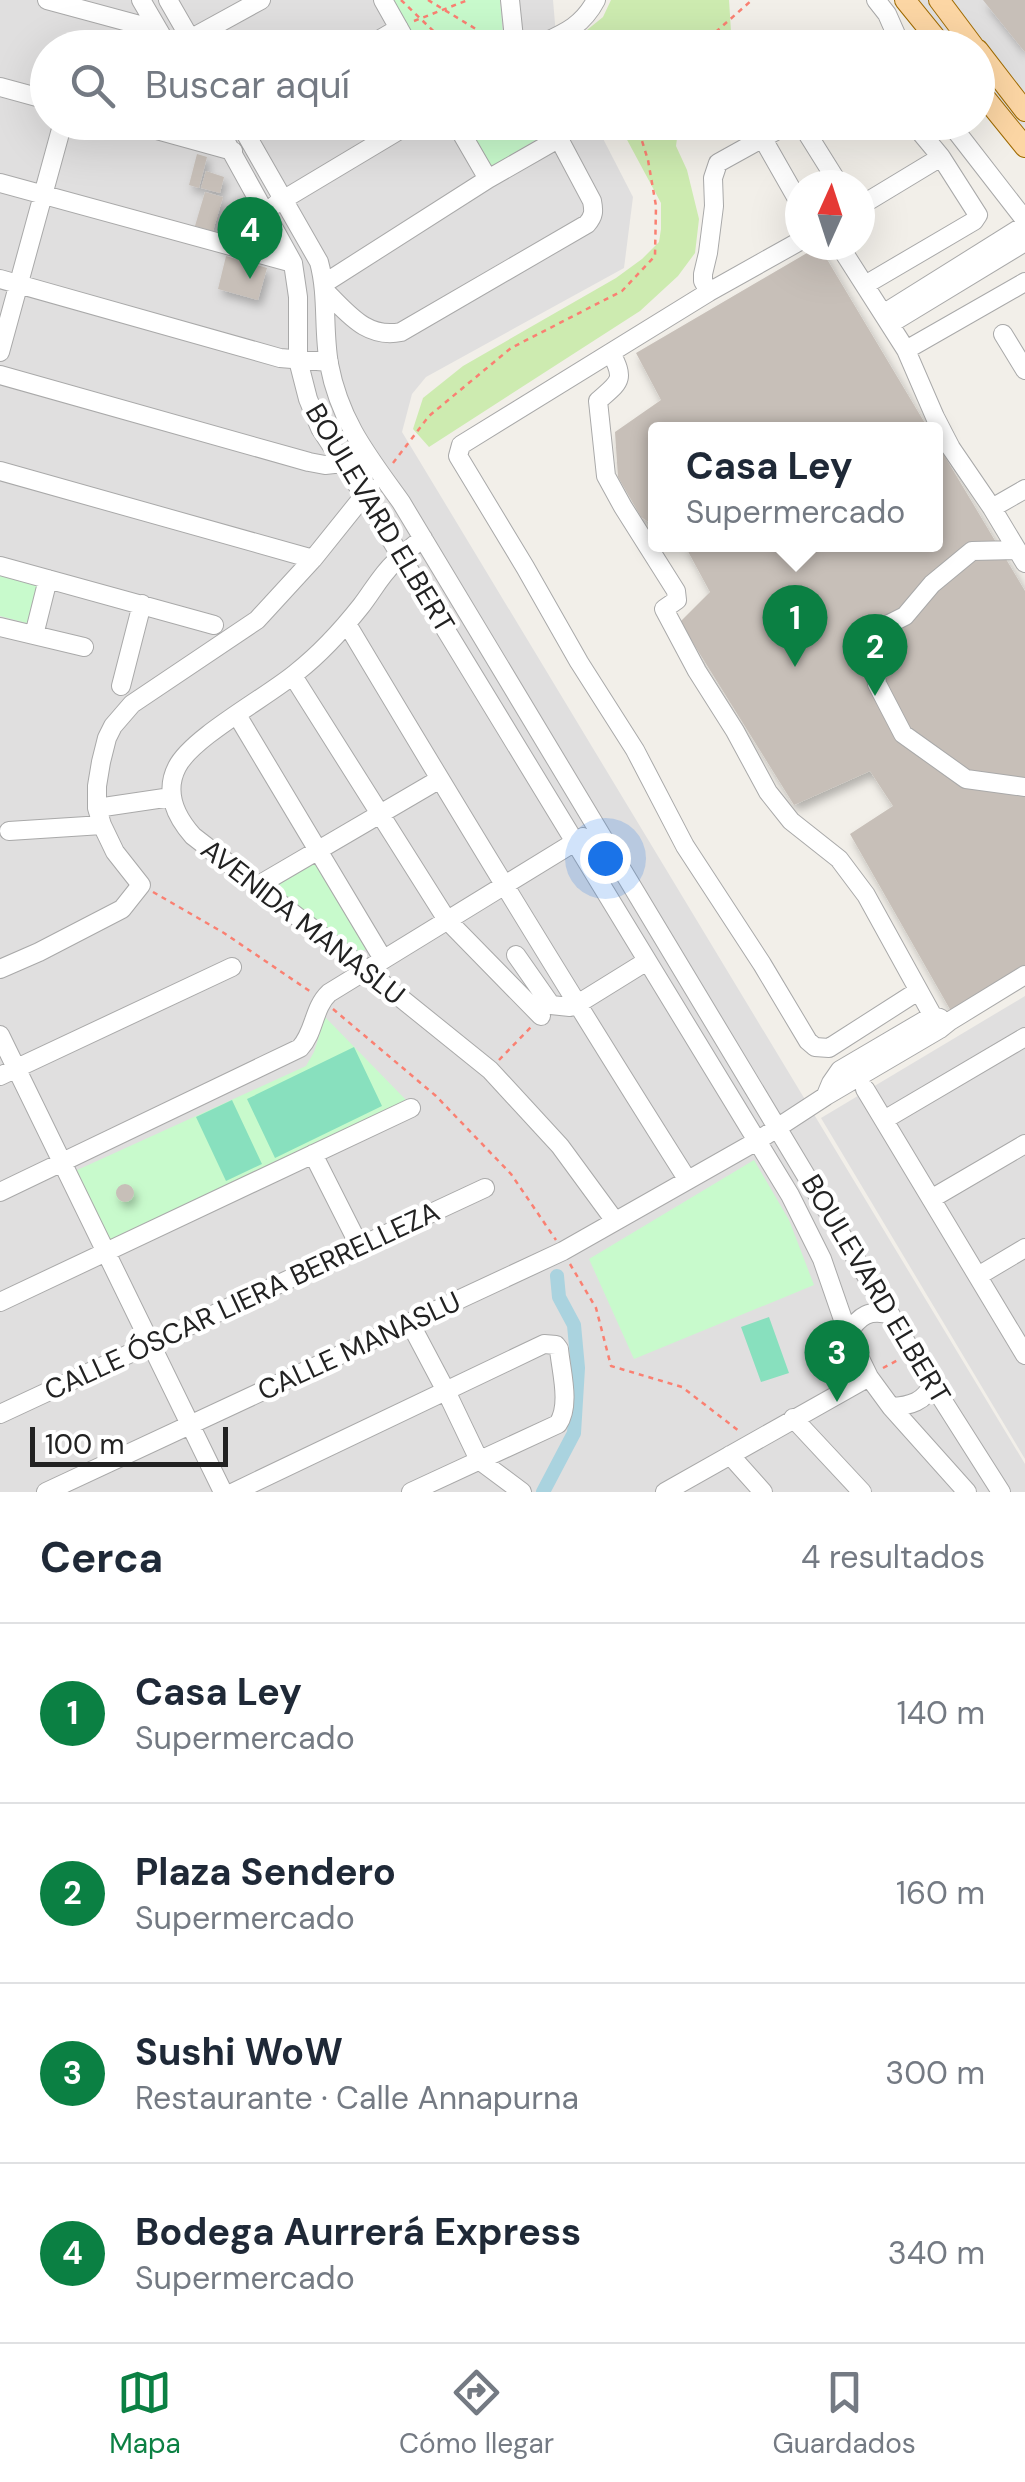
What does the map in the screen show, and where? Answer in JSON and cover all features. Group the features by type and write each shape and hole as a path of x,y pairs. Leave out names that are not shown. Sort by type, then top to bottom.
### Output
{"main road":[{"path":"905,0 929,30"},
{"path":"939,0 962,30"},
{"path":"995,72 1022,105"},
{"path":"995,110 1025,147"}],"street":[{"path":"47,0 158,30"},
{"path":"141,0 158,30"},
{"path":"168,0 185,30"},
{"path":"214,30 261,0"},
{"path":"383,0 399,28 396,30"},
{"path":"510,0 513,30"},
{"path":"569,30 584,20 596,0"},
{"path":"876,0 894,30"},
{"path":"0,88 30,96"},
{"path":"0,352 9,282 44,195 58,140"},
{"path":"193,140 232,151"},
{"name":"BOULEVARD ELBERT","path":"226,140 293,262 298,297 298,360 313,414 810,1231 868,1377 967,1492"},
{"name":"BOULEVARD ELBERT","path":"249,140 320,262 329,362 342,409 369,460 423,538 1000,1492"},
{"path":"265,210 383,140"},
{"path":"465,140 488,179"},
{"path":"542,140 325,287 362,328 381,334 401,332 587,224 592,219 592,201 559,140"},
{"path":"708,292 703,274 714,206 714,171 724,158 761,140"},
{"path":"764,140 785,178"},
{"path":"811,140 830,170"},
{"path":"864,285 977,218 976,210 926,140"},
{"path":"887,319 1025,222 964,140"},
{"path":"875,197 941,158"},
{"path":"0,183 293,262"},
{"path":"887,319 1025,242"},
{"path":"785,249 708,292 461,446 458,456 634,750 684,846 808,1041 815,1047 828,1048 918,991"},
{"path":"848,260 906,350 937,422"},
{"path":"9,282 265,354 329,362"},
{"path":"906,350 1025,282"},
{"path":"1003,334 1025,370"},
{"path":"611,353 620,370 620,382 598,401 606,476 648,547"},
{"path":"0,374 308,462 325,465 369,460"},
{"path":"943,433 1019,551"},
{"path":"0,471 313,559"},
{"path":"0,969 125,908 141,884 115,852 100,816 98,786 107,738 132,704 243,632 284,592 363,494 383,476"},
{"path":"992,508 1025,489"},
{"path":"1019,551 1025,524"},
{"path":"9,831 100,816 171,797 170,785 178,764 196,745 319,654 391,566 423,538"},
{"path":"1019,551 972,551 932,584 905,616 883,627 872,638 876,684 903,734 966,779 1025,787"},
{"path":"651,552 676,591 677,600 664,609 768,792 791,821 846,868 876,912 918,991 941,1022"},
{"path":"0,566 214,624"},
{"path":"34,635 48,579"},
{"path":"122,686 142,604"},
{"path":"347,624 576,1004 688,1179"},
{"path":"0,627 84,647"},
{"path":"294,676 447,920 542,1016"},
{"path":"238,715 383,960"},
{"path":"257,886 440,779"},
{"name":"AVENIDA MANASLU","path":"171,797 193,836 490,1070 560,1146 616,1221"},
{"path":"0,1192 300,1048 329,993 598,828"},
{"path":"516,955 551,1005 564,1008 647,960"},
{"path":"8,1072 232,968"},
{"name":"CALLE MANASLU","path":"46,1492 563,1251 778,1128 826,1096 840,1070 941,1022 1025,975"},
{"path":"0,1035 8,1072 62,1163 222,1492"},
{"path":"884,1120 1025,1037"},
{"path":"865,1089 1025,1354"},
{"path":"0,1302 411,1108"},
{"path":"931,1199 1025,1144"},
{"path":"313,1154 359,1246"},
{"name":"CALLE ÓSCAR LIERA BERRELLEZA","path":"0,1414 485,1188"},
{"path":"978,1276 1025,1248"},
{"path":"848,1334 863,1315 891,1315"},
{"path":"410,1322 479,1460 522,1492"},
{"path":"234,1492 544,1344 556,1345 564,1406 558,1424 412,1492"},
{"path":"666,1492 868,1377"},
{"path":"891,1407 918,1402 932,1383"},
{"path":"794,1418 862,1492"},
{"path":"730,1454 764,1492"}],"path":[{"path":"402,0 431,30"},
{"path":"428,0 476,30"},
{"path":"399,28 468,0"},
{"path":"718,30 752,0"},
{"path":"383,476 429,416 512,348 622,291 655,256 656,206 642,140"},
{"path":"141,884 322,1000 436,1096 511,1174 563,1251 596,1308 611,1366 682,1387 752,1441"},
{"path":"490,1070 542,1016"},
{"path":"868,1377 912,1352"}],"shaded area":[{"path":"0,0 553,0 556,30 30,30 30,140 604,140 633,197 624,268 426,377 412,394 402,432 1025,1464 1025,1492 0,1492"},
{"path":"907,0 1025,0 1025,149 995,110 995,30 931,30"},
{"path":"1025,996 1025,1459 821,1118"}],"green space":[{"path":"386,0 500,0 503,30 404,30"},
{"path":"611,0 729,0 731,30 587,30 603,17"},
{"path":"469,140 536,140 487,169"},
{"path":"627,140 677,140 699,219 695,253 678,276 640,311 429,447 413,429 423,398 463,366 642,259 659,242 661,203"},
{"path":"0,575 44,586 34,625 0,616"},
{"path":"312,854 368,948 355,955 263,882"},
{"path":"325,1017 407,1101 109,1242 75,1171 306,1066"},
{"path":"354,1047 382,1106 275,1158 247,1099"},
{"path":"232,1100 262,1164 226,1181 196,1117"},
{"path":"754,1160 789,1220 814,1285 634,1359 589,1259"},
{"path":"769,1317 789,1373 761,1382 741,1327"}],"building":[{"path":"983,0 1025,0 1025,52 1020,46"},
{"path":"197,154 207,157 199,188 189,185"},
{"path":"206,171 224,177 220,193 201,188"},
{"path":"205,192 223,197 213,231 195,226"},
{"path":"226,256 267,268 258,300 218,289"},
{"path":"795,260 827,260 924,422 648,422 648,522 641,517 618,477 615,432 661,400 636,353"},
{"path":"943,453 1025,591 1025,965 951,1011 850,834 893,806 870,771 794,805 680,622 710,592 688,552 943,552"},
{"path":"125,1184 132,1186 132,1200 125,1202 118,1200 116,1193 118,1186"}],"waterway":[{"path":"543,1492 574,1433 578,1368 574,1325 559,1297 557,1276"}],"place":[{"name":"Bodega Aurrerá Express","path":"250,279"},
{"name":"Casa Ley","path":"795,667"},
{"name":"Plaza Sendero","path":"875,696"},
{"name":"Sushi WoW","path":"837,1402"}]}
